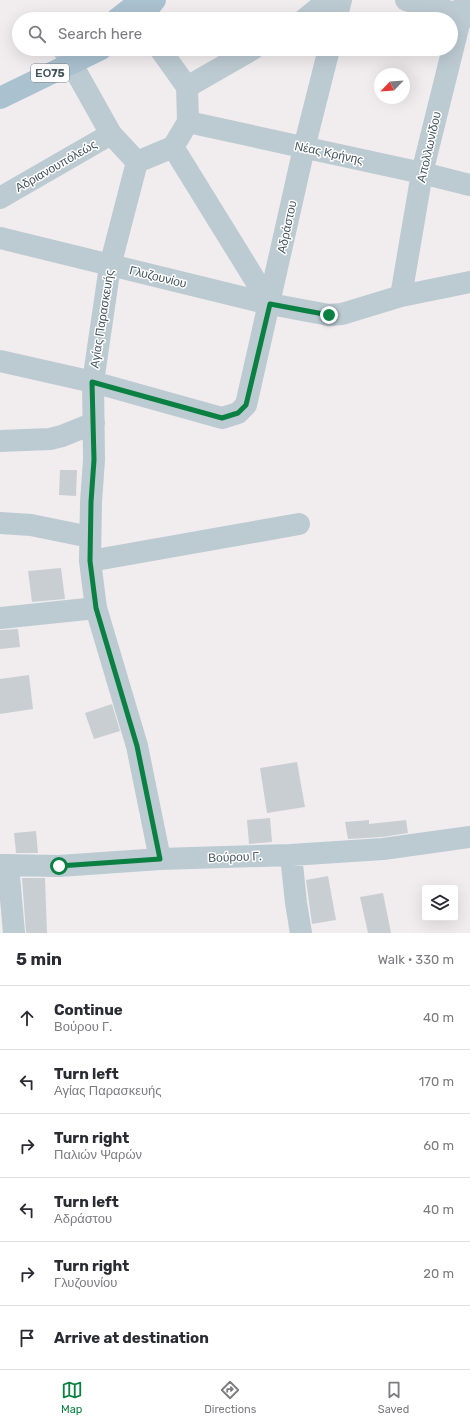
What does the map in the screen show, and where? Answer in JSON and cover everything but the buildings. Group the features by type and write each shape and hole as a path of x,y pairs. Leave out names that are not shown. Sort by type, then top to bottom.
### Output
{"main road":[{"path":"135,12 155,0"},
{"name":"ΕΟ75","path":"0,86 67,56"},
{"name":"ΕΟ75","path":"0,98 67,56"}],"street":[{"path":"313,12 328,0"},
{"path":"338,12 341,0"},
{"path":"406,0 465,11"},
{"name":"Απολλωνίδου","path":"458,37 465,11"},
{"path":"70,56 111,134 138,162 173,148 188,122 187,87 165,56"},
{"path":"187,87 241,56"},
{"name":"Αδράστου","path":"92,382 222,418 238,413 246,405 326,56"},
{"name":"Απολλωνίδου","path":"401,296 422,173 453,56"},
{"name":"Νέας Κρήνης","path":"188,122 422,173 470,185"},
{"name":"Αδριανουπόλεώς","path":"0,198 111,134"},
{"path":"173,148 270,304"},
{"name":"Αγίας Παρασκευής","path":"138,162 110,266 92,382 94,460 91,502 90,561 96,608 137,746 160,859"},
{"name":"Γλυζουνίου","path":"0,238 270,304 329,315 342,314 401,296 470,282"},
{"path":"0,361 92,382"},
{"path":"0,441 50,439 62,436 94,423"},
{"path":"0,523 31,526 90,538"},
{"path":"90,561 299,524"},
{"path":"0,618 96,608"},
{"name":"Βούρου Γ.","path":"4,865 59,866 160,859 290,855 383,849 470,837"},
{"path":"290,855 301,933"},
{"path":"4,865 14,933"}],"route":[{"path":"59,866 160,859 137,746 96,608 90,561 91,502 94,460 92,382 222,418 238,413 246,405 270,304 329,315"}]}
